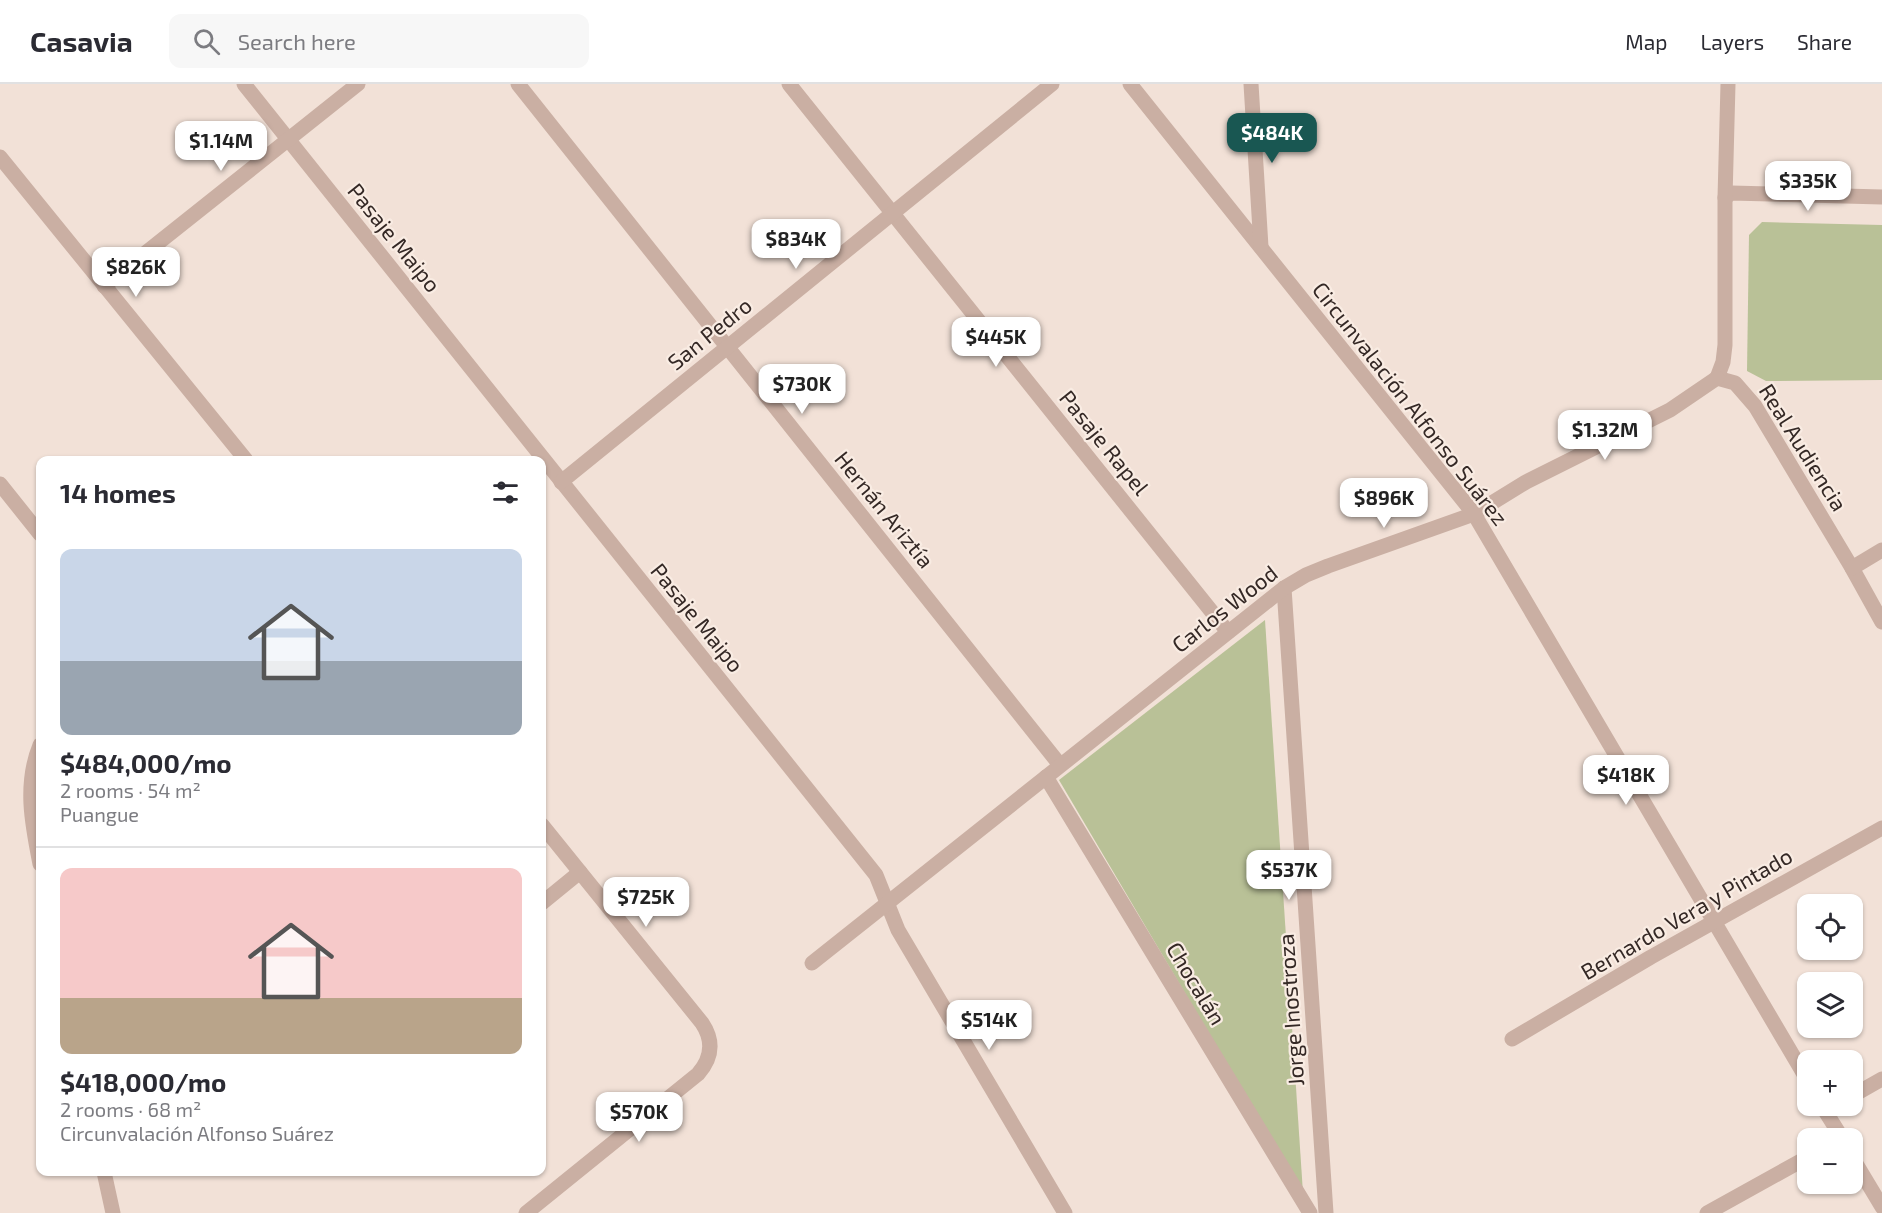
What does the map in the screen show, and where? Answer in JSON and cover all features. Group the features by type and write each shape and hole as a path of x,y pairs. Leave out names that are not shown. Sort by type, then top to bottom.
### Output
{"street":[{"name":"Pasaje Maipo","path":"244,84 540,456"},
{"path":"104,286 358,84"},
{"name":"Hernán Ariztía","path":"518,84 1060,765"},
{"name":"Pasaje Rapel","path":"789,84 1228,632"},
{"name":"San Pedro","path":"561,482 1052,84"},
{"name":"Circunvalación Alfonso Suárez","path":"1130,84 1474,514 1797,1063"},
{"path":"1251,84 1261,247"},
{"path":"1717,378 1723,362 1725,345 1728,84"},
{"path":"0,157 243,456"},
{"path":"1725,198 1731,193 1882,197"},
{"name":"Carlos Wood","path":"813,963 1284,588 1328,566 1474,514 1526,482 1670,410 1717,378"},
{"name":"Real Audiencia","path":"1717,378 1734,382 1755,406 1882,622"},
{"name":"Pasaje Maipo","path":"546,463 876,875 898,930 1065,1213"},
{"path":"0,484 36,529"},
{"path":"1852,568 1882,550"},
{"name":"Jorge Inostroza","path":"1284,588 1326,1213"},
{"path":"36,760 30,803 36,840"},
{"name":"Chocalán","path":"1046,777 1310,1213"},
{"name":"Bernardo Vera y Pintado","path":"1512,1038 1651,957 1882,828"},
{"path":"526,1213 698,1074 709,1057 711,1048 710,1038 702,1023 546,830"},
{"path":"546,900 580,872"},
{"path":"1863,1090 1882,1079"},
{"path":"1707,1213 1797,1163"},
{"path":"1863,1175 1882,1207"},
{"path":"106,1176 113,1213"}],"green space":[{"path":"1762,222 1882,225 1882,380 1766,381 1747,371 1749,235"},
{"path":"1265,620 1303,1193 1059,780"}]}
